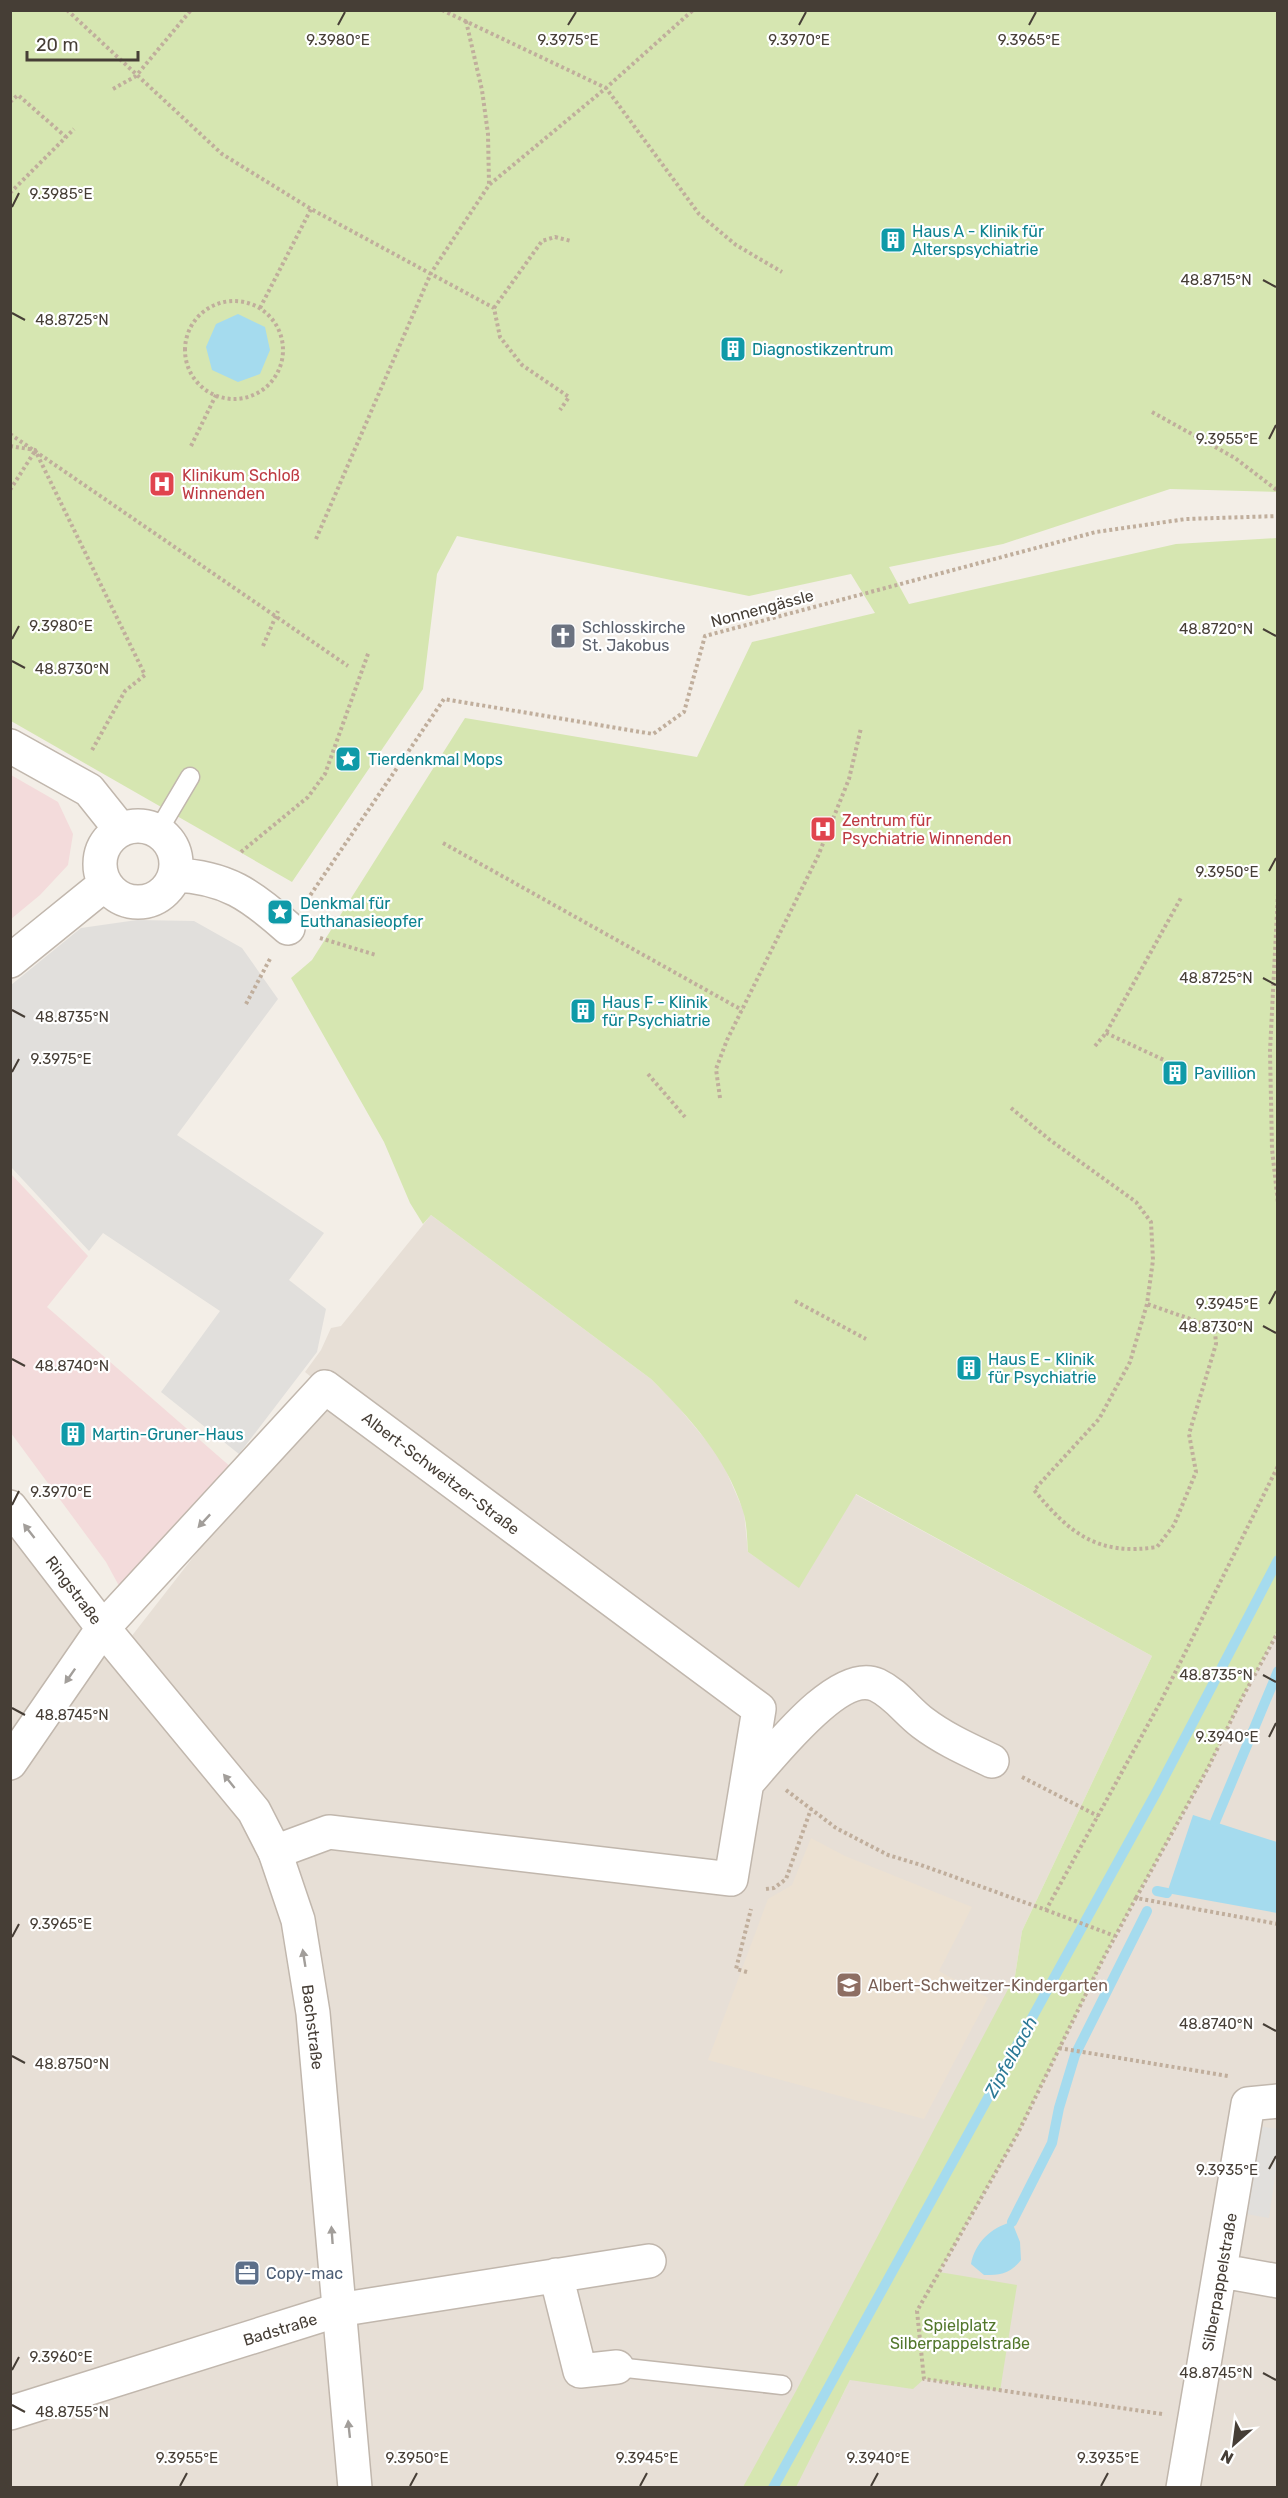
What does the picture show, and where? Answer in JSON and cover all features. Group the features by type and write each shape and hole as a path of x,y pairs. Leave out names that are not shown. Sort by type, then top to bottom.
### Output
{"street":[{"path":"10,746 89,790 121,830"},
{"path":"139,826 158,831 174,850 177,862 170,886 161,895 149,901 124,900 105,884 100,872 100,859 104,847 111,837 121,830 139,826"},
{"path":"175,875 202,876 222,884 261,904 288,928"},
{"path":"10,961 105,884"},
{"name":"Albert-Schweitzer-Straße","path":"103,1628 326,1388 759,1709 747,1783 742,1885"},
{"name":"Ringstraße","path":"10,1507 103,1628 10,1763"},
{"name":"Bachstraße","path":"103,1628 254,1811 275,1852 298,1920 313,2013 355,2487"},
{"path":"747,1783 829,1696 850,1684 875,1684 897,1698 922,1723 992,1761"},
{"path":"275,1852 329,1832 742,1885"},
{"name":"Silberpappelstraße","path":"1183,2487 1222,2271 1263,2103"},
{"name":"Badstraße","path":"10,2413 338,2310 649,2260"},
{"path":"1222,2271 1278,2281"},
{"path":"556,2276 580,2371 616,2367"}],"lane":[{"path":"158,831 190,777"},
{"path":"616,2367 782,2385"}],"path":[{"path":"67,10 222,154 311,209 494,308 501,337 522,365 569,397 560,410"},
{"path":"113,89 136,76 191,10"},
{"path":"442,10 606,88 699,214 736,245 782,272"},
{"path":"316,539 431,273 489,185 606,88 693,10"},
{"path":"466,21 482,90 488,134 489,185"},
{"path":"10,102 18,95 66,137"},
{"path":"10,193 74,129"},
{"path":"260,308 311,209"},
{"path":"494,308 542,241 555,237 571,241"},
{"path":"229,301 245,302 260,308 272,318 280,332 283,348 281,364 274,378 263,390 249,397 233,399 216,395 203,388 192,375 186,360 185,343 190,328 200,315 213,305 229,301"},
{"path":"191,446 216,395"},
{"path":"1152,412 1234,458 1278,491"},
{"path":"10,434 277,613 348,666"},
{"path":"10,446 35,450"},
{"path":"10,490 35,450"},
{"path":"35,450 145,675 125,691 75,781"},
{"name":"Nonnengässle","path":"288,928 444,699 653,734 684,712 705,636 1096,532 1186,519 1278,516"},
{"path":"263,646 277,613"},
{"path":"222,884 241,852 308,797 325,774 369,651"},
{"path":"720,1098 716,1069 742,1010 818,856 849,779 861,728"},
{"path":"442,843 742,1010"},
{"path":"1278,893 1270,1051 1272,1149 1278,1203"},
{"path":"1095,1046 1106,1033 1182,896"},
{"path":"246,1004 288,928 376,956"},
{"path":"1106,1033 1164,1060"},
{"path":"648,1074 685,1117"},
{"path":"1011,1108 1050,1140 1136,1202 1150,1222 1153,1260 1147,1304 1130,1362 1099,1419 1034,1490 1060,1521 1100,1546 1133,1551 1157,1547 1174,1525 1189,1491 1196,1472 1189,1434 1216,1344 1215,1331 1202,1323 1147,1304"},
{"path":"795,1301 866,1339"},
{"path":"1046,1910 1161,1701 1278,1466"},
{"path":"1195,2419 924,2379 917,2311 1018,2133 1115,1936 1209,1766 1278,1632"},
{"path":"992,1761 1098,1816"},
{"path":"747,1783 784,1789 836,1828 888,1855 1115,1936"},
{"path":"747,1972 736,1969 749,1920 742,1885 774,1888 786,1879 811,1809"},
{"path":"1136,1898 1278,1924"},
{"path":"1059,2048 1241,2079 1263,2103"}],"shaded area":[{"path":"11,775 58,802 73,834 68,865 40,895 11,919"},
{"path":"137,920 194,921 242,948 278,999 177,1135 324,1233 289,1280 326,1309 317,1352 239,1454 161,1392 220,1311 103,1233 89,1251 11,1167 11,985 81,928"},
{"path":"11,1174 88,1256 47,1307 240,1475 124,1595 106,1562 11,1433"},
{"path":"431,1215 651,1379 675,1403 720,1457 744,1512 748,1552 799,1587 855,1494 1152,1656 1022,1931 1015,1976 841,2398 880,2319 938,2273 1018,2133 1115,1936 1209,1766 1277,1632 1277,2487 11,2487 10,1530 113,1660 325,1388 305,1372 321,1350 331,1328 341,1326"},
{"name":"Albert-Schweitzer-Kindergarten","path":"811,1838 845,1856 972,1907 939,1971 988,1998 924,2119 708,2060 768,1899 792,1885"},
{"path":"1254,2125 1277,2129 1277,2163 1269,2218 1240,2213"}],"green space":[{"name":"Zentrum für Psychiatrie Winnenden","path":"11,11 1277,11 1277,492 1170,489 1003,544 889,567 909,604 1176,544 1277,538 1277,1632 1209,1766 1115,1936 1018,2133 939,2272 1017,2285 1000,2391 924,2379 913,2389 850,2380 796,2487 743,2487 1015,1976 1022,1931 1152,1656 856,1494 799,1588 748,1552 744,1516 727,1473 693,1424 651,1379 431,1215 423,1224 410,1203 384,1142 291,978 312,960 465,718 697,757 752,642 875,613 851,574 749,596 457,536 437,574 423,689 292,882 11,721"}],"water":[{"path":"238,314 265,327 270,350 260,374 238,382 212,370 206,347 216,324"},
{"path":"1193,1815 1277,1842 1277,1913 1167,1893"},
{"path":"1012,2222 1020,2242 1021,2260 1005,2273 984,2275 971,2264 976,2249 991,2232"}],"waterway":[{"name":"Zipfelbach","path":"773,2488 1157,1791 1278,1560"},
{"path":"1215,1822 1278,1671"},
{"path":"1157,1891 1167,1893"},
{"path":"1012,2222 1052,2143 1059,2108 1075,2055 1147,1911"}],"place":[{"name":"Haus A - Klinik für Alterspsychiatrie","path":"893,240"},
{"name":"Diagnostikzentrum","path":"733,349"},
{"name":"Klinikum Schloß Winnenden","path":"162,484"},
{"name":"Schlosskirche St. Jakobus","path":"563,636"},
{"name":"Tierdenkmal Mops","path":"348,759"},
{"name":"Zentrum für Psychiatrie Winnenden","path":"823,829"},
{"name":"Denkmal für Euthanasieopfer","path":"280,912"},
{"name":"Haus F - Klinik für Psychiatrie","path":"583,1011"},
{"name":"Pavillion","path":"1175,1073"},
{"name":"Haus E - Klinik für Psychiatrie","path":"969,1368"},
{"name":"Martin-Gruner-Haus","path":"73,1434"},
{"name":"Albert-Schweitzer-Kindergarten","path":"849,1985"},
{"name":"Copy-mac","path":"247,2273"}],"park label":[{"name":"Spielplatz Silberpappelstraße","path":"960,2334"}]}
